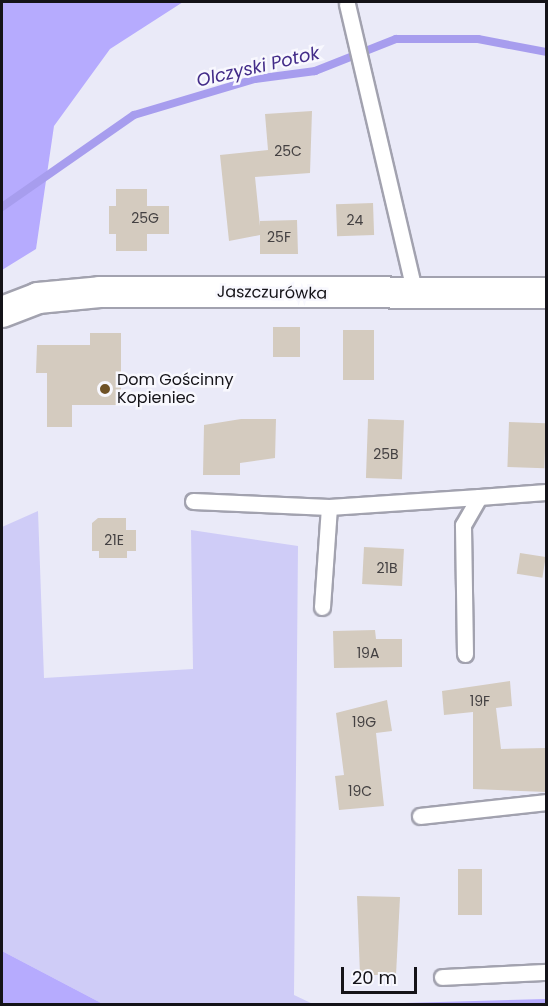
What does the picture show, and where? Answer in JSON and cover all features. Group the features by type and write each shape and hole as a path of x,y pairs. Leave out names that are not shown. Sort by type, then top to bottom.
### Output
{"street":[{"name":"Jaszczurówka","path":"2,312 38,298 100,292 546,293"}],"lane":[{"path":"347,4 415,294"},
{"path":"193,501 329,507 546,492"},
{"path":"465,654 464,525 478,497"},
{"path":"322,607 329,507"},
{"path":"420,816 546,802"},
{"path":"442,977 546,972"}],"shaded area":[{"path":"2,2 183,2 110,49 54,126 36,249 2,270"},
{"path":"38,511 44,678 193,669 191,530 298,546 294,995 313,1004 103,1004 2,951 2,527"},
{"path":"2,951 103,1004 2,1004"},
{"path":"546,999 546,1004 369,1004"}],"building":[{"path":"312,111 310,173 255,177 260,226 260,221 297,220 298,254 260,254 260,235 229,241 220,155 268,150 265,114"},
{"path":"116,189 147,189 147,206 169,206 169,234 147,234 147,251 116,251 116,234 109,234 109,206 116,206"},
{"path":"373,203 374,235 337,236 336,204"},
{"path":"273,327 300,327 300,357 273,357"},
{"path":"343,330 374,330 374,380 343,380"},
{"name":"Dom Gościnny Kopieniec","path":"90,333 121,333 121,405 72,405 72,427 47,427 47,373 36,373 37,345 90,345"},
{"path":"241,419 276,419 275,458 240,463 240,475 203,475 204,425"},
{"path":"368,419 404,420 402,479 366,478"},
{"path":"509,422 546,423 544,468 507,467"},
{"path":"98,518 126,518 126,530 136,530 136,551 127,551 127,558 99,558 99,551 92,551 92,523"},
{"path":"364,547 404,549 402,586 362,584"},
{"path":"520,553 546,557 542,578 517,574"},
{"path":"375,630 376,639 402,639 402,667 334,668 333,631"},
{"path":"510,681 512,706 496,708 501,749 546,748 546,792 473,789 473,712 444,715 442,691"},
{"path":"387,700 392,731 376,733 384,806 339,810 335,776 344,775 336,713"},
{"path":"458,869 482,869 482,915 458,915"},
{"path":"357,896 400,897 396,975 360,975"}],"waterway":[{"name":"Olczyski Potok","path":"2,207 134,115 255,79 315,71 396,39 478,39 546,52"}],"place":[{"name":"Dom Gościnny Kopieniec","path":"105,389"}]}
